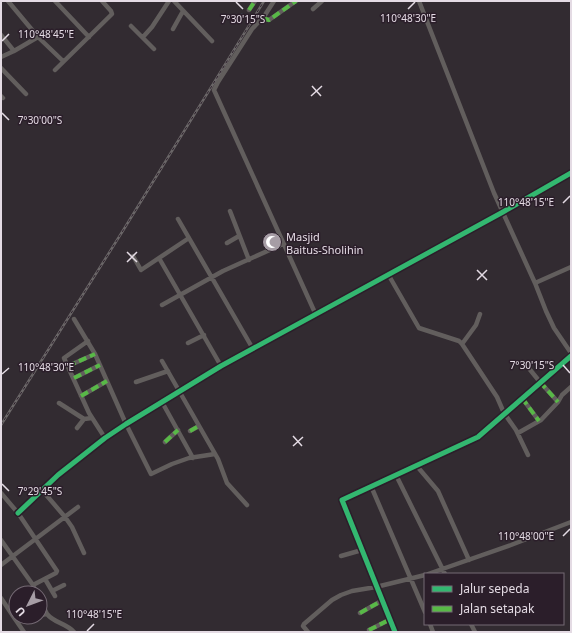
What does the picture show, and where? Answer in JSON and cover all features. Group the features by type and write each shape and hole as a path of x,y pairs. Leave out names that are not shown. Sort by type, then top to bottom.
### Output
{"street":[{"path":"8,1 38,37 64,61"},
{"path":"55,1 89,37"},
{"path":"55,70 112,14 102,1"},
{"path":"142,37 152,27 169,1"},
{"path":"174,1 212,41"},
{"path":"249,10 255,1"},
{"path":"274,1 265,15 252,29 214,88 316,315"},
{"path":"262,18 269,20 296,1"},
{"path":"312,10 322,1"},
{"path":"395,632 342,500 478,437 571,355 550,320 486,173 419,1"},
{"path":"173,29 183,11"},
{"path":"131,26 154,49"},
{"path":"1,35 14,51"},
{"path":"1,57 38,37"},
{"path":"1,68 26,94"},
{"path":"18,513 58,475 105,438 126,424 221,366 503,212 571,173"},
{"path":"230,211 249,260"},
{"path":"178,219 253,349"},
{"path":"226,243 239,236"},
{"path":"133,256 141,270 189,238"},
{"path":"162,305 223,271 283,244"},
{"path":"159,258 221,366"},
{"path":"535,284 571,267"},
{"path":"388,274 421,329 459,341 462,344 518,433 528,455"},
{"path":"462,344 476,325 480,314"},
{"path":"74,319 95,354 126,424 151,474 172,464 215,454"},
{"path":"188,343 204,335"},
{"path":"88,341 64,358 92,418 105,438"},
{"path":"68,366 95,354"},
{"path":"162,360 215,454 227,483 247,505"},
{"path":"74,378 100,365"},
{"path":"527,366 558,402"},
{"path":"136,382 168,371"},
{"path":"81,396 107,381"},
{"path":"518,433 539,421 571,387"},
{"path":"522,398 539,421"},
{"path":"162,402 193,458"},
{"path":"59,403 84,419 92,418"},
{"path":"77,428 84,419"},
{"path":"190,431 199,426"},
{"path":"165,442 178,430"},
{"path":"416,465 438,491 469,560"},
{"path":"396,474 444,572 469,560 571,522"},
{"path":"371,486 424,610"},
{"path":"42,490 74,529 84,553"},
{"path":"1,493 18,513 57,572 46,579 31,583 1,540"},
{"path":"1,565 78,506"},
{"path":"342,556 362,550"},
{"path":"308,632 303,626 304,624 332,600 352,591 376,587 424,575"},
{"path":"46,579 55,596"},
{"path":"52,591 64,585"},
{"path":"1,598 8,609"},
{"path":"360,613 383,600"},
{"path":"48,615 54,621 70,628 74,632"},
{"path":"369,630 391,619"}],"waterway":[{"path":"242,14 249,17"}],"railway":[{"path":"1,425 124,229 264,1"}],"marked path":[{"path":"249,10 255,1"},
{"path":"262,18 269,20 296,1"},
{"path":"68,366 95,354"},
{"path":"74,378 100,365"},
{"path":"81,396 107,381"},
{"path":"540,382 558,402"},
{"path":"522,398 539,421"},
{"path":"190,431 199,426"},
{"path":"165,442 178,430"},
{"path":"360,613 383,600"},
{"path":"369,630 391,619"}],"cycle path":[{"path":"18,513 58,475 105,438 126,424 221,366 503,212 571,173"},
{"path":"395,632 342,500 478,437 571,356"}],"place":[{"name":"Masjid Baitus-Sholihin","path":"272,242"}]}
